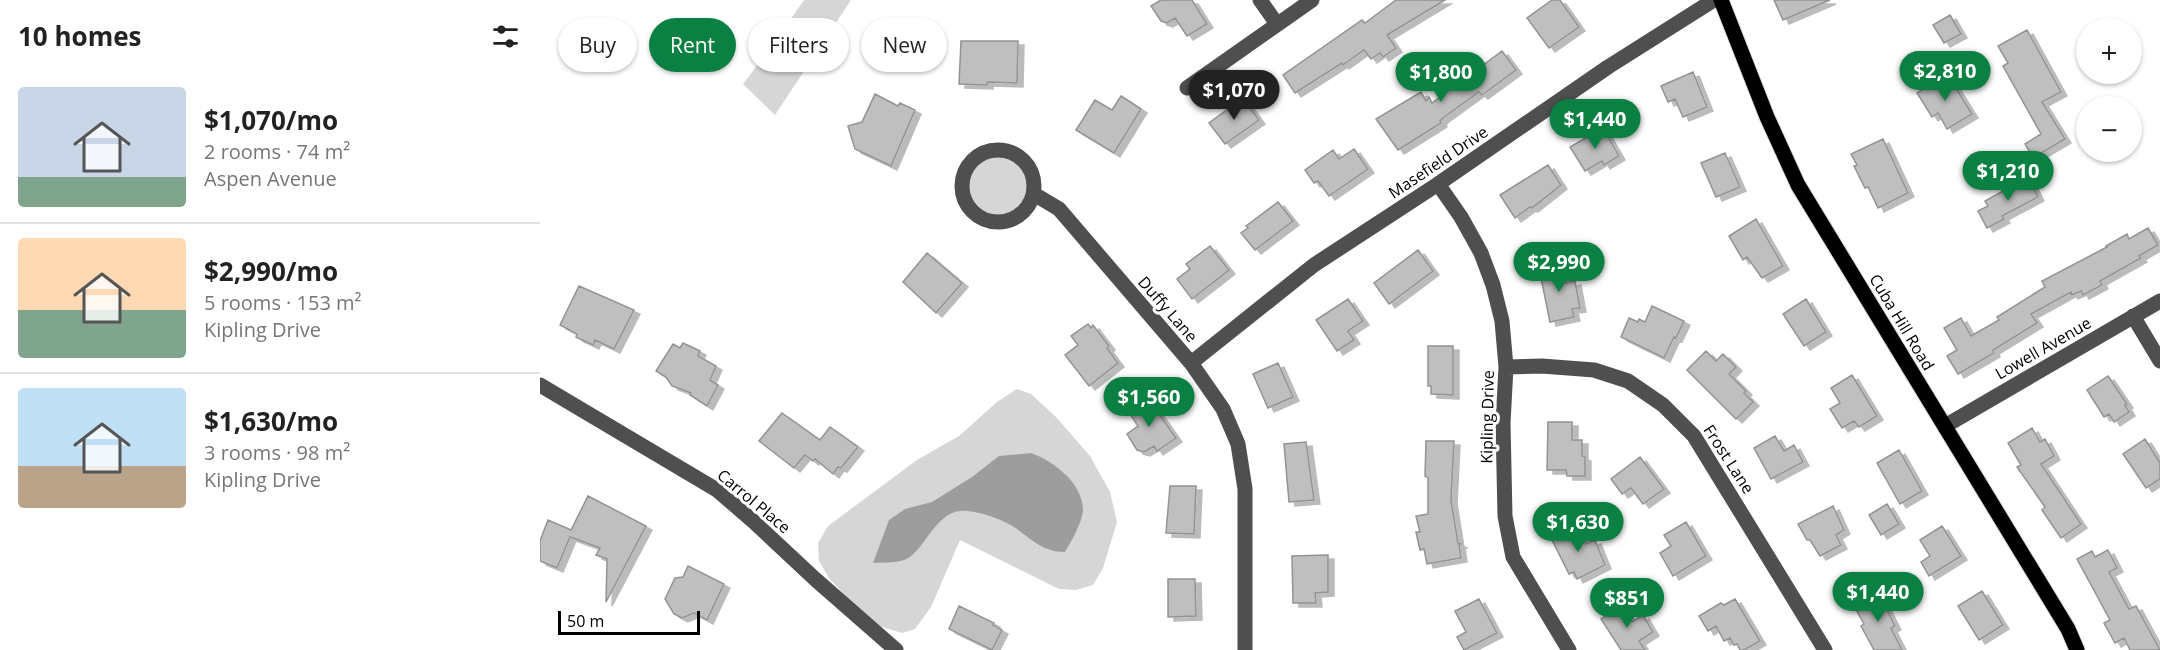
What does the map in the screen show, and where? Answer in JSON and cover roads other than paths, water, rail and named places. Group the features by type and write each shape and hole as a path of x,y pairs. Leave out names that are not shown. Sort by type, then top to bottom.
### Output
{"main road":[{"name":"Cuba Hill Road","path":"1721,0 1767,117 1798,185 2068,629 2077,650"}],"street":[{"path":"1260,0 1277,24"},
{"path":"1187,88 1312,0"},
{"name":"Masefield Drive","path":"1191,363 1314,265 1438,184 1608,67 1714,0"},
{"path":"1001,150 1013,153 1023,160 1032,176 1034,194 1030,205 1022,214 1012,220 989,222 978,217 964,199 963,176 978,156 989,151 1001,150"},
{"name":"Kipling Drive","path":"1438,184 1461,217 1481,253 1493,285 1502,321 1506,367 1503,423 1505,516 1511,547 1514,557 1569,650"},
{"name":"Duffy Lane","path":"1034,194 1059,209 1191,363 1223,409 1238,444 1245,489 1245,650"},
{"name":"Lowell Avenue","path":"1945,426 2160,301"},
{"path":"2133,316 2160,361"},
{"name":"Frost Lane","path":"1506,367 1542,366 1594,370 1628,381 1663,405 1694,436 1825,650"},
{"name":"Carrol Place","path":"540,385 717,490 896,650"}]}
